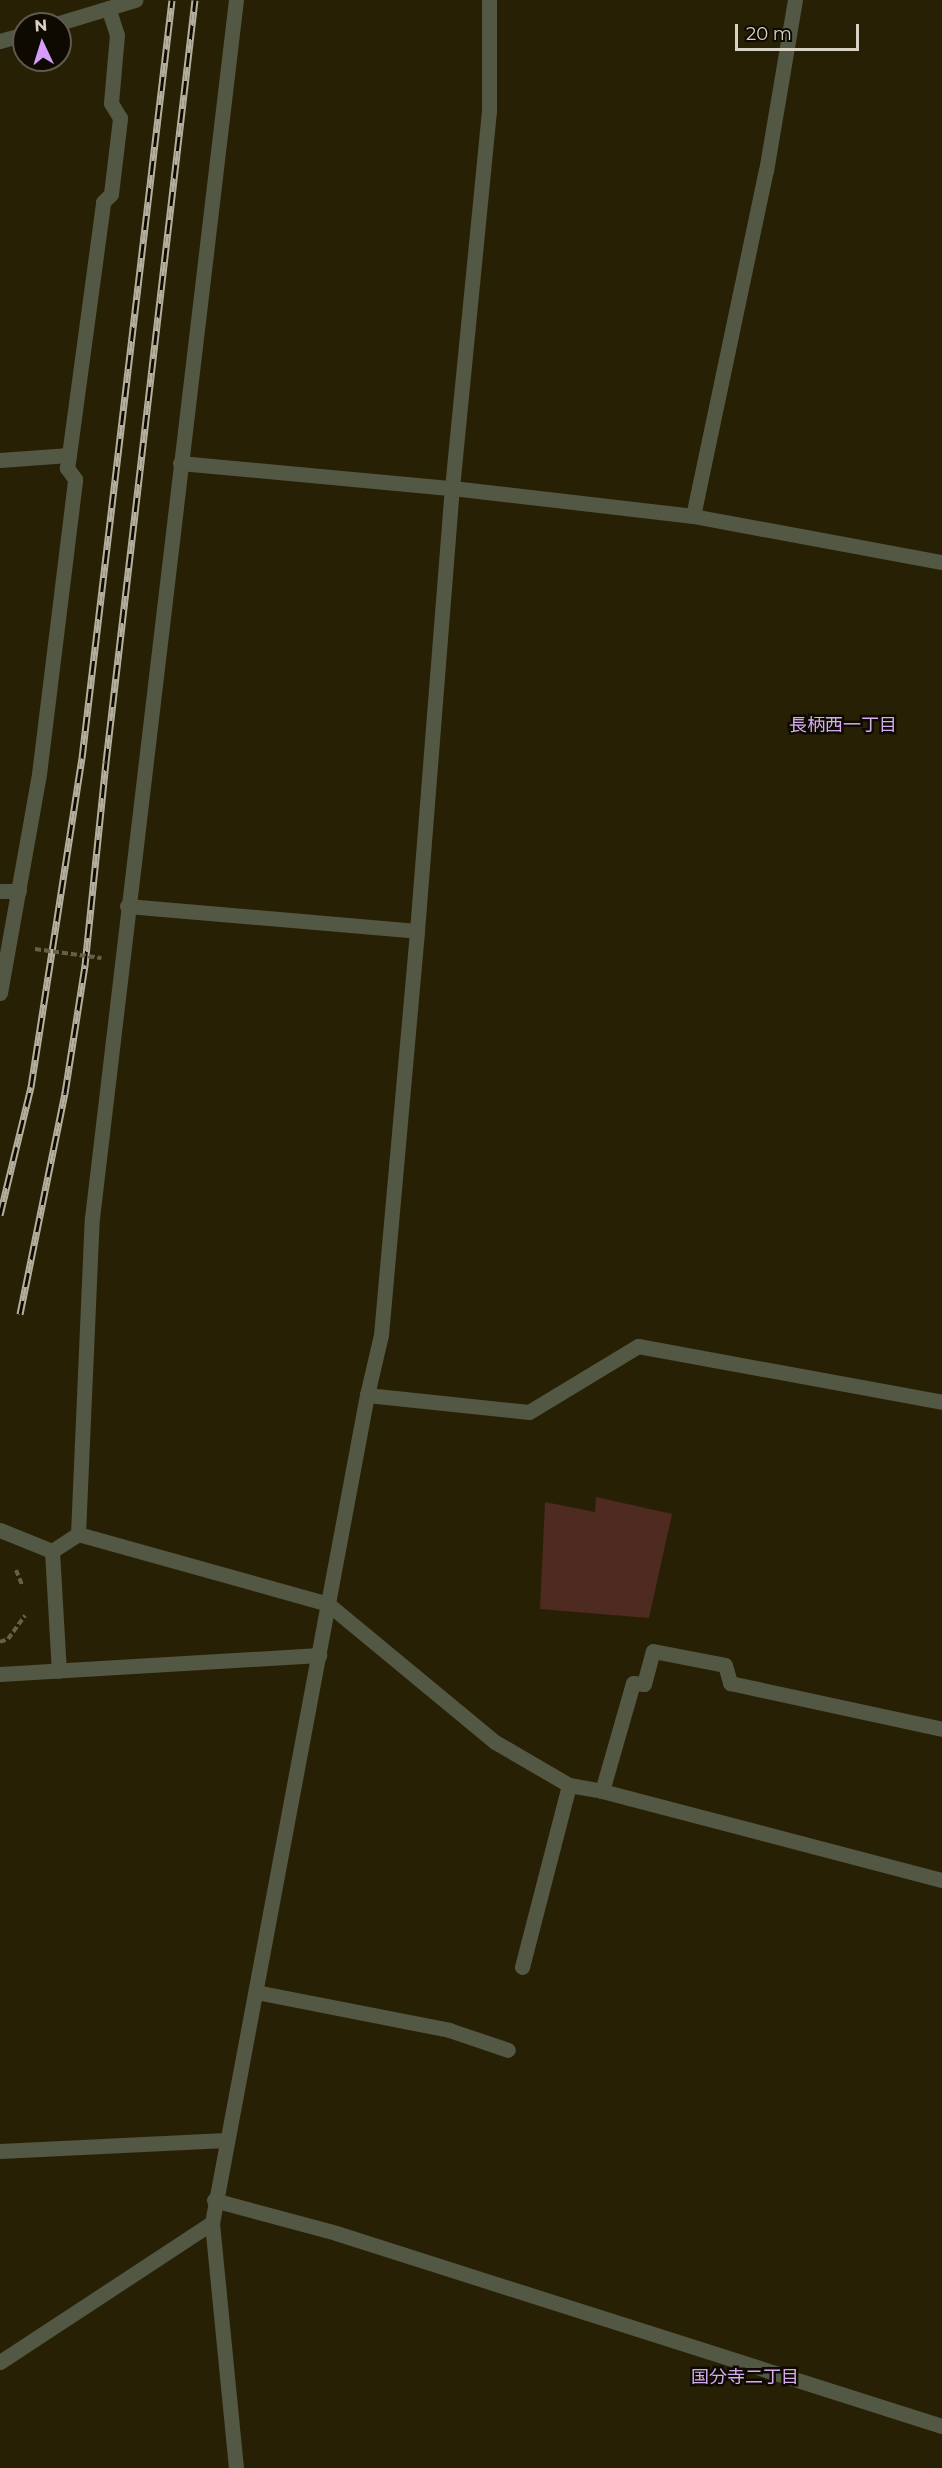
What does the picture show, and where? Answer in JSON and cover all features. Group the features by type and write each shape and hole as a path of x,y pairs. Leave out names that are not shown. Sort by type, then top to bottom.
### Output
{"street":[{"path":"72,19 135,0"},
{"path":"78,1534 92,1218 127,906 236,0"},
{"path":"236,2468 212,2223 214,2200 256,1992 367,1395 381,1335 417,931 452,488 489,112 489,0"},
{"path":"693,516 766,171 795,0"},
{"path":"0,993 39,774 75,479 67,468 103,202 111,194 120,118 111,103 117,35 108,8"},
{"path":"0,460 69,455"},
{"path":"180,463 452,488 693,516 942,562"},
{"path":"0,891 19,891"},
{"path":"127,906 417,931"},
{"path":"367,1395 529,1412 638,1346 942,1402"},
{"path":"0,1530 52,1551"},
{"path":"52,1551 78,1534 328,1604 495,1742 569,1785 602,1791 942,1880"},
{"path":"52,1551 59,1671"},
{"path":"602,1791 633,1683 644,1684 653,1651 725,1665 730,1683 942,1729"},
{"path":"0,1674 319,1655"},
{"path":"522,1967 569,1785"},
{"path":"256,1992 449,2030 508,2050"},
{"path":"0,2151 226,2140"},
{"path":"214,2200 336,2233 942,2426"},
{"path":"0,2362 212,2223"}],"path":[{"path":"34,949 101,958"},
{"path":"10,1562 20,1575 23,1594"},
{"path":"0,1642 8,1639 23,1621 24,1605"}],"shaded area":[{"path":"596,1497 672,1514 649,1618 540,1609 545,1502 595,1512"}],"railway":[{"path":"0,1215 31,1087 82,758 172,0"},
{"path":"20,1314 65,1093 85,965 106,762 195,0"}],"district":[{"name":"長柄西一丁目","path":"843,725"},
{"name":"国分寺二丁目","path":"745,2377"}]}
